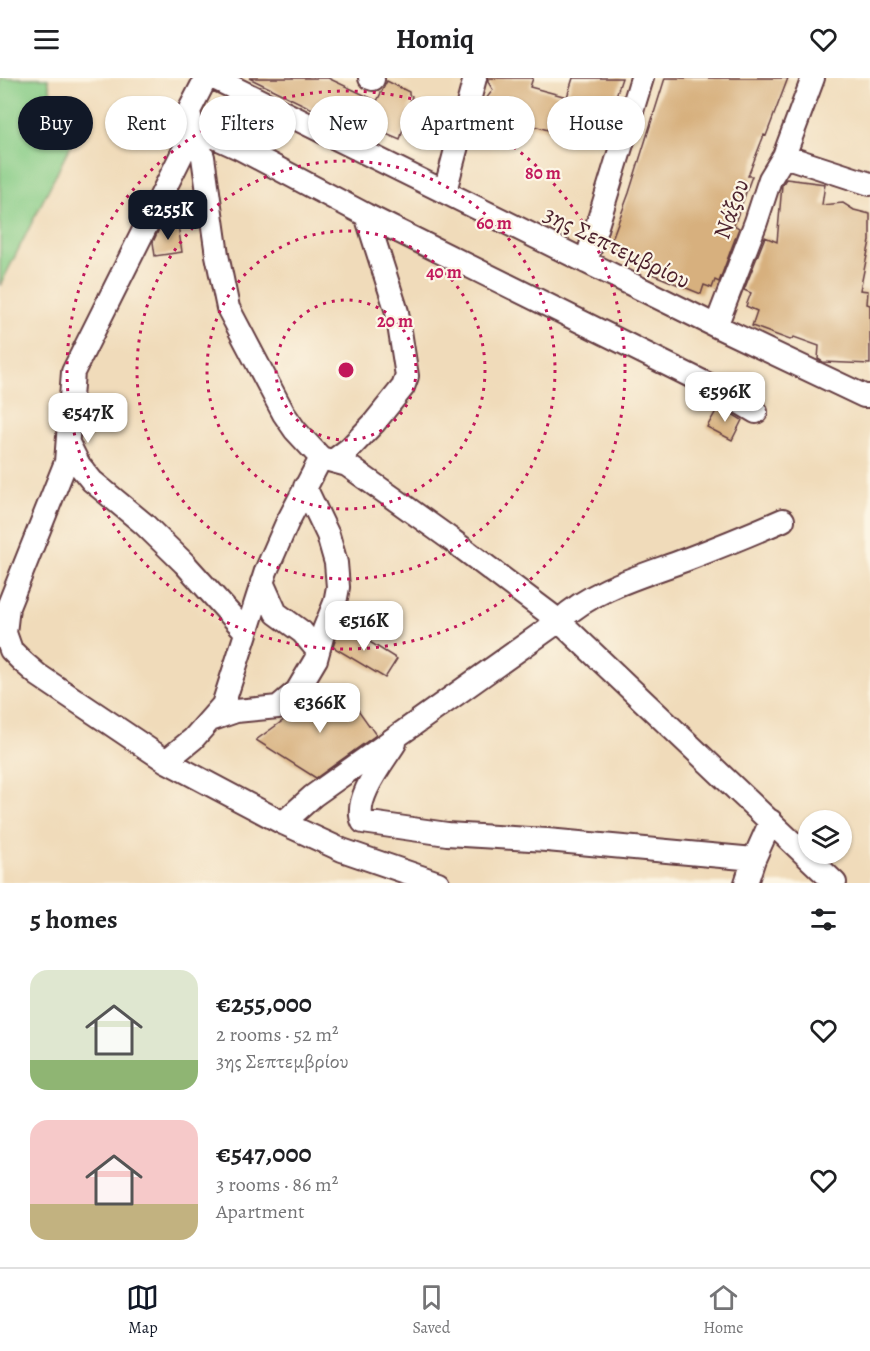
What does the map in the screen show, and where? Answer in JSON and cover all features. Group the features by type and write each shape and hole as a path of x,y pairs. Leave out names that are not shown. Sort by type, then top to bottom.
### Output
{"street":[{"path":"206,78 189,111 193,132 203,157 217,255 228,308 284,414 295,430 327,459 347,465 559,621 835,883"},
{"name":"3ης Σεπτεμβρίου","path":"214,78 716,326 864,396 870,396"},
{"path":"445,191 475,78"},
{"path":"586,262 642,78"},
{"name":"Νάξου","path":"716,326 770,179 784,156 813,78"},
{"path":"193,132 208,134 241,149 366,215 717,389 756,412"},
{"path":"193,132 73,372 66,462 9,607 5,633 11,650 38,675 166,760 283,823 342,850 438,883"},
{"path":"784,156 870,184"},
{"path":"166,760 194,739 223,705 262,582 305,487 327,459 349,449 403,387 407,376 396,312 366,215"},
{"path":"68,443 79,465 92,481 144,524 184,563 246,632"},
{"path":"210,720 236,711 278,706 297,691 316,659 335,603 338,579 336,563 327,535 305,487"},
{"path":"283,823 313,796 559,621 574,607 617,585 734,542 783,520"},
{"path":"262,582 276,613 302,632 318,651"},
{"path":"402,731 362,798 360,816 363,822 447,834 547,840 754,859"},
{"path":"746,883 771,821"}],"green space":[{"path":"0,78 48,78 52,96 18,96 18,150 68,150 0,286"}],"building":[{"path":"249,78 328,78 366,96 308,96 308,107 296,101 296,96 286,96"},
{"path":"488,78 533,78 530,87 563,96 547,96 547,130 535,126 535,96 488,96 493,90"},
{"path":"573,78 622,78 616,96 567,96"},
{"path":"665,78 788,78 748,176 752,176 734,225 739,228 719,282 715,280 712,288 704,285 701,294 652,274 655,266 652,265 653,263 609,247 642,150 645,150 645,142"},
{"path":"387,81 409,92 412,96 400,96 400,140 388,135 388,96 380,96"},
{"path":"786,179 825,184 822,205 843,203 854,210 870,214 870,241 860,290 868,291 867,304 870,305 870,364 823,362 818,359 819,346 794,337 790,340 752,326 757,311 746,306 751,293 744,290 765,237 777,242 782,185"},
{"path":"178,225 182,252 155,256 153,242 160,227"},
{"path":"719,406 742,420 732,440 707,427"},
{"path":"341,624 397,659 385,678 333,647"},
{"path":"326,690 333,699 344,690 376,735 316,778 256,740"}]}
